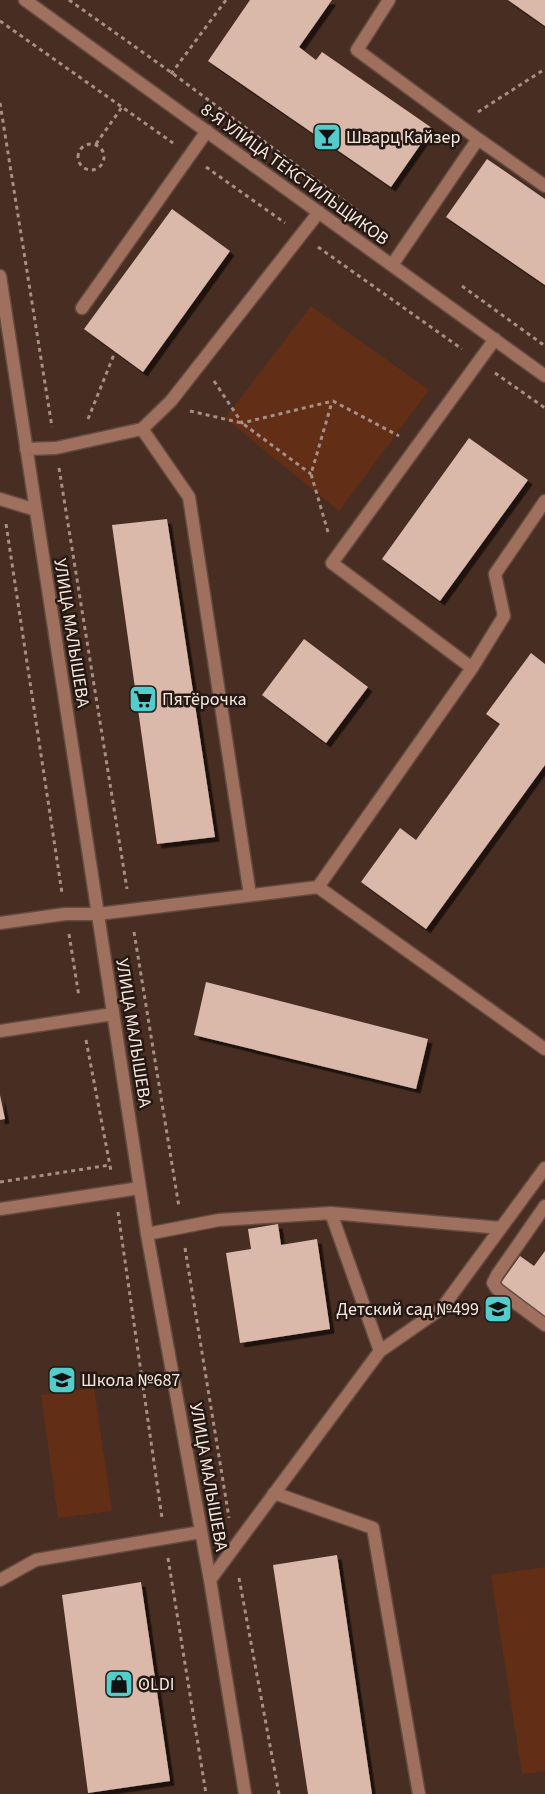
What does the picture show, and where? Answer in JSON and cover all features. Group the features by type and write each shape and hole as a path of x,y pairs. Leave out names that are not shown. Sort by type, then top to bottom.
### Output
{"street":[{"name":"8-Я УЛИЦА ТЕКСТИЛЬЩИКОВ","path":"25,0 545,376"},
{"path":"389,0 357,50 545,186"},
{"path":"82,308 207,131"},
{"path":"392,265 478,139"},
{"path":"26,449 56,448 142,429 166,405 319,212"},
{"name":"УЛИЦА МАЛЫШЕВА","path":"0,276 5,344 36,510 147,1234 210,1580 245,1794"},
{"path":"472,668 332,563 495,339"},
{"path":"142,429 189,497 250,895"},
{"path":"1,499 36,510"},
{"path":"318,887 472,668 504,616 495,574 545,501"},
{"path":"0,923 65,914 98,914 318,887 545,1048"},
{"path":"0,1032 114,1014"},
{"path":"210,1580 380,1351 442,1308 545,1168"},
{"path":"0,1210 140,1188"},
{"path":"545,1206 493,1283 497,1289 545,1325"},
{"path":"331,1213 380,1351"},
{"path":"147,1234 219,1220 331,1213 501,1228"},
{"path":"274,1493 373,1528 419,1794"},
{"path":"0,1580 36,1560 201,1532"}],"path":[{"path":"68,0 172,73 308,174"},
{"path":"156,94 226,0"},
{"path":"0,20 545,408"},
{"path":"458,124 545,69"},
{"path":"0,103 234,1548 279,1794"},
{"path":"96,144 122,107"},
{"path":"87,144 96,144 103,151 104,160 99,168 90,170 82,166 78,158 80,149 87,144"},
{"path":"276,228 282,220"},
{"path":"87,424 115,352"},
{"path":"201,362 242,423 311,474"},
{"path":"166,405 242,423 333,401 418,445"},
{"path":"333,401 311,474 335,558"},
{"path":"1,499 82,1019 115,1192 165,1538 206,1794"},
{"path":"0,1182 110,1164"}],"shaded area":[{"path":"311,306 429,390 339,511 225,418"},
{"path":"94,1388 112,1511 58,1518 41,1395"},
{"path":"545,1567 545,1771 522,1774 491,1575"}],"building":[{"path":"250,0 332,0 299,47 316,60 322,52 432,128 391,187 208,61"},
{"path":"508,0 545,0 545,26"},
{"path":"487,159 545,199 545,285 446,217"},
{"path":"172,209 230,251 143,372 84,329"},
{"path":"469,438 528,480 440,601 382,559"},
{"path":"167,519 215,837 157,844 112,525"},
{"path":"304,639 368,687 326,743 262,695"},
{"path":"531,653 545,664 545,765 426,929 361,882 400,828 416,840 500,724 486,714"},
{"path":"206,982 428,1039 416,1089 194,1035"},
{"path":"0,1095 5,1119 0,1120"},
{"path":"278,1224 281,1245 317,1239 330,1329 240,1343 226,1253 251,1249 248,1229"},
{"path":"545,1251 545,1317 500,1284 520,1256 534,1266"},
{"path":"337,1555 372,1794 308,1794 273,1565"},
{"path":"141,1582 170,1781 88,1793 62,1595"}],"place":[{"name":"Шварц Кайзер","path":"327,137"},
{"name":"Пятёрочка","path":"143,699"},
{"name":"Детский сад №499","path":"498,1309"},
{"name":"Школа №687","path":"62,1380"},
{"name":"OLDI","path":"119,1684"}]}
